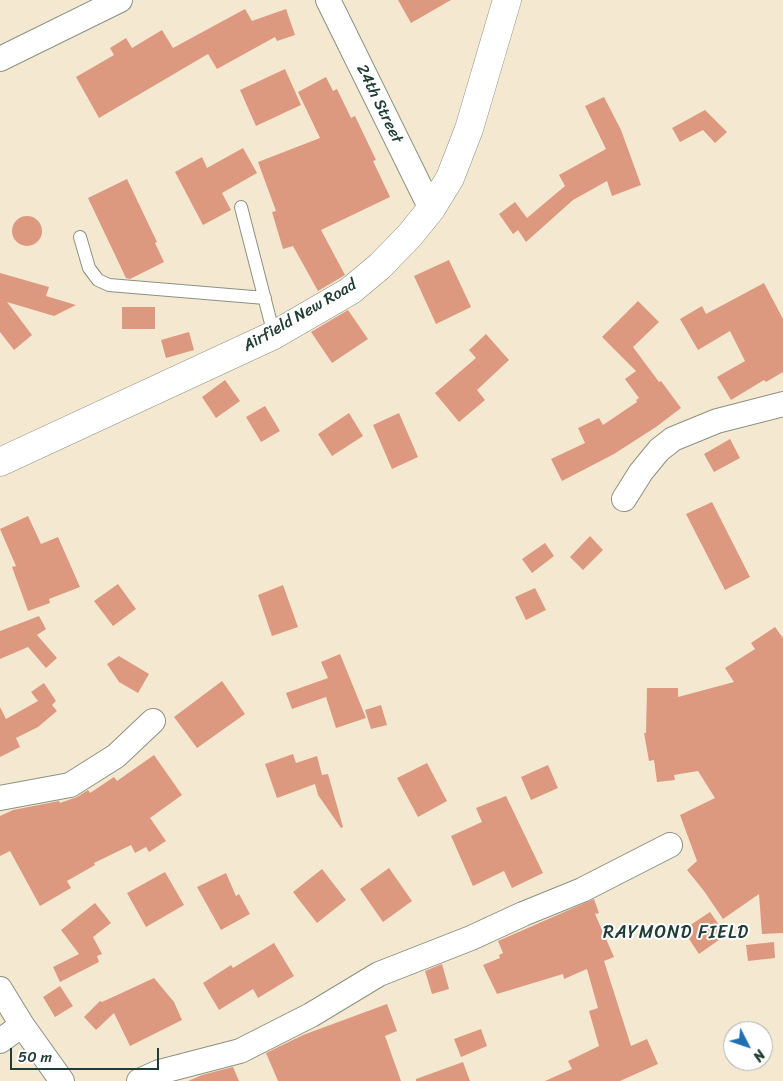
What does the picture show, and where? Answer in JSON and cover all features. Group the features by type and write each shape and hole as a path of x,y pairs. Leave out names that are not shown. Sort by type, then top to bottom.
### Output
{"street":[{"path":"0,59 120,0"},
{"name":"24th Street","path":"328,0 431,209"},
{"name":"Airfield New Road","path":"0,462 120,408 274,334 350,291 392,254 431,209 450,178 469,129 507,0"},
{"path":"624,499 641,472 659,450 674,439 717,421 783,404"},
{"path":"0,798 70,785 116,756 153,721"},
{"path":"139,1081 159,1072 240,1051 311,1015 379,974 471,938 582,890 670,845"},
{"path":"0,989 22,1025 62,1081"},
{"path":"0,1041 22,1025"}],"lane":[{"path":"241,207 274,334"},
{"path":"80,237 89,268 98,280 109,285 264,298"}],"building":[{"path":"398,0 451,0 411,23"},
{"path":"245,9 252,21 286,9 295,35 277,41 275,37 217,69 208,54 99,118 76,77 114,55 110,48 126,38 132,48 162,30 173,48"},
{"path":"285,69 301,105 256,126 240,90"},
{"path":"326,77 333,91 337,89 351,118 355,116 376,160 373,161 390,197 321,230 345,275 318,291 293,246 283,249 272,212 276,211 258,162 320,138 298,92"},
{"path":"604,97 621,130 641,185 612,196 607,181 573,200 526,242 518,230 513,234 499,214 515,202 527,218 565,186 559,175 606,149 585,106"},
{"path":"705,110 727,132 715,143 703,130 680,142 672,128"},
{"path":"243,148 257,173 222,193 231,210 203,225 175,172 202,157 207,168"},
{"path":"127,179 157,242 155,243 164,262 130,279 126,278 88,198"},
{"path":"27,216 38,220 42,231 38,242 27,246 16,242 12,231 16,220"},
{"path":"449,260 471,307 436,324 414,276"},
{"path":"0,273 49,287 46,296 76,305 54,316 7,302 32,335 14,350 0,332"},
{"path":"764,283 783,319 783,372 766,382 764,380 731,400 717,377 745,361 730,331 698,350 680,319 702,306 706,314"},
{"path":"638,301 659,322 633,347 681,408 656,427 614,454 562,481 551,459 585,443 578,428 599,418 603,425 637,402 636,400 639,398 625,379 636,371 602,337"},
{"path":"122,307 155,307 155,329 122,329"},
{"path":"348,310 368,339 332,363 311,332"},
{"path":"189,332 194,350 166,358 161,340"},
{"path":"486,334 509,360 477,390 485,400 459,422 435,393 476,358 469,350"},
{"path":"225,380 240,401 216,418 202,397"},
{"path":"265,406 280,431 261,442 246,417"},
{"path":"349,413 363,436 332,456 318,434"},
{"path":"399,413 418,457 392,469 373,425"},
{"path":"730,439 740,458 714,472 704,454"},
{"path":"712,502 750,577 725,590 686,514"},
{"path":"28,516 41,544 58,537 80,587 49,599 50,603 28,611 12,567 16,566 0,529"},
{"path":"590,536 603,550 583,570 570,557"},
{"path":"545,543 554,556 532,573 522,559"},
{"path":"118,584 136,609 113,626 94,601"},
{"path":"283,585 298,627 272,636 258,595"},
{"path":"535,588 546,610 526,620 515,597"},
{"path":"39,616 46,629 37,635 57,658 46,668 28,647 0,659 0,631"},
{"path":"775,627 783,638 783,933 762,934 759,894 723,919 687,870 697,861 680,815 715,798 698,771 674,775 675,780 657,782 654,760 649,761 644,733 646,733 647,688 678,688 678,697 734,682 725,668 755,649 751,643"},
{"path":"340,654 366,718 336,728 326,697 292,709 286,693 328,678 321,662"},
{"path":"119,656 149,674 138,693 119,682 107,664"},
{"path":"222,681 245,714 197,748 174,717"},
{"path":"44,683 56,701 52,705 57,711 38,727 16,738 20,747 0,757 0,707 6,719 38,701 31,692"},
{"path":"381,705 387,725 371,729 365,710"},
{"path":"293,754 296,763 317,756 322,775 328,774 343,827 341,828 318,795 315,784 277,798 265,764"},
{"path":"154,755 182,795 150,818 166,841 149,852 146,847 135,853 131,845 94,863 95,865 67,881 71,888 40,906 10,851 0,856 0,816 13,810 59,801 60,803 77,797 88,790 90,793 114,777 117,781"},
{"path":"427,763 447,801 418,817 397,778"},
{"path":"548,765 558,788 531,800 521,777"},
{"path":"506,796 543,873 512,888 504,871 473,886 451,836 482,822 476,808"},
{"path":"389,868 412,901 383,922 360,889"},
{"path":"322,869 346,900 317,923 293,892"},
{"path":"165,872 184,905 146,927 127,893"},
{"path":"226,873 236,896 239,894 250,914 221,930 197,887"},
{"path":"594,899 599,913 595,914 614,957 604,961 631,1046 647,1039 658,1064 620,1081 545,1081 572,1069 568,1061 599,1046 589,1011 598,1008 587,969 564,979 563,974 497,994 483,965 500,958 499,955 503,953 498,941"},
{"path":"95,903 111,923 93,937 102,954 97,956 99,962 60,982 53,967 79,954 61,930"},
{"path":"710,912 726,935 699,954 683,930"},
{"path":"774,942 775,958 748,961 746,945"},
{"path":"274,943 294,976 258,998 253,989 219,1010 203,983 231,965 233,968"},
{"path":"442,964 449,989 432,994 425,971"},
{"path":"154,978 174,1002 182,1020 130,1046 114,1013 96,1030 84,1017 100,1001 102,1002"},
{"path":"60,986 73,1006 55,1017 43,997"},
{"path":"387,1004 397,1031 385,1036 401,1081 278,1081 266,1053 303,1035"},
{"path":"481,1029 487,1046 461,1057 454,1039"},
{"path":"463,1062 470,1081 416,1081 416,1079"},
{"path":"233,1067 239,1081 188,1081 202,1075"}],"district":[{"name":"RAYMOND FIELD","path":"676,933"}]}
